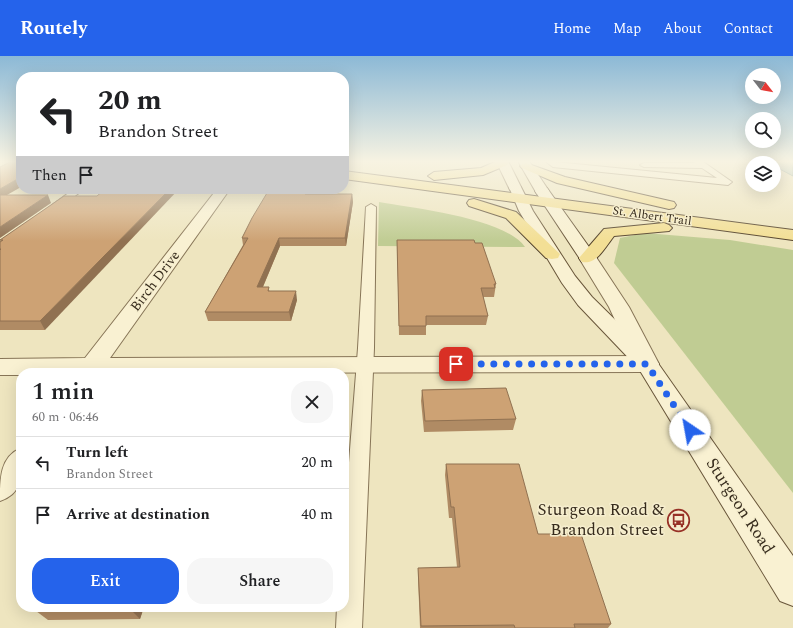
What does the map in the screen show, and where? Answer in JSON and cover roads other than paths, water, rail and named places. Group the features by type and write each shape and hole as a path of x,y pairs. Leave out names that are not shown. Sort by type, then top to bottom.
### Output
{"main road":[{"path":"426,188 511,215 552,254"},
{"name":"St. Albert Trail","path":"445,188 519,193"},
{"name":"St. Albert Trail","path":"492,188 711,224 793,235"},
{"path":"594,188 676,207"},
{"name":"St. Albert Trail","path":"547,197 676,207 793,222"},
{"path":"588,258 609,232 711,224"}],"street":[{"name":"Sturgeon Road","path":"516,188 526,211 552,254 585,301 647,364"},
{"name":"Sturgeon Road","path":"541,188 619,307 647,364 793,588"},
{"name":"Birch Drive","path":"90,368 220,194"},
{"path":"181,368 365,364 647,364"},
{"path":"0,367 30,368"},
{"path":"0,488 16,467"}],"lane":[{"path":"49,211 73,194"},
{"path":"349,628 365,364 371,207"}],"place":[{"name":"Sturgeon Road & Brandon Street","path":"679,520"}]}
